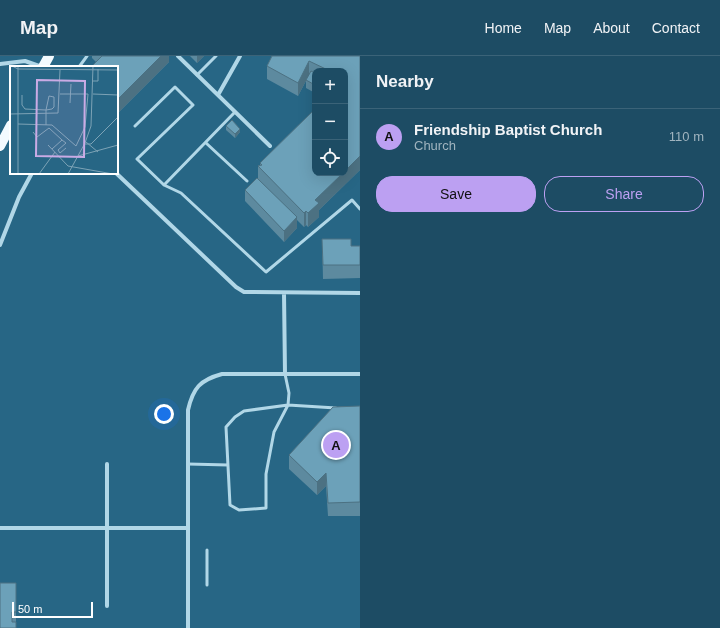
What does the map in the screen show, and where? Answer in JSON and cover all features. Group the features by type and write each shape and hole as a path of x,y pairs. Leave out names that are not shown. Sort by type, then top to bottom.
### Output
{"main road":[{"path":"44,66 49,56"},
{"path":"0,146 10,127"}],"street":[{"path":"178,56 270,146"},
{"path":"218,95 240,56"},
{"path":"0,64 6,62 25,61 40,66"},
{"path":"0,245 19,197 31,174"},
{"path":"117,174 236,287 244,292 360,293"},
{"path":"284,293 285,374"},
{"path":"188,628 188,410 191,396 199,385 210,377 222,374 360,374"},
{"path":"107,464 107,606"},
{"path":"0,528 188,528"}],"lane":[{"path":"80,66 87,56"},
{"path":"197,75 216,56"},
{"path":"135,126 175,87 193,105 137,159 164,185 181,193 266,272 352,200 360,209"},
{"path":"164,185 235,112"},
{"path":"206,143 247,181"},
{"path":"285,374 289,393 288,405 274,432 266,474 266,508 240,510 230,505 226,427 234,417 244,411 288,405 344,409"},
{"path":"188,464 228,465"},
{"path":"207,550 207,585"}],"building":[{"path":"102,56 161,56 118,99 118,66 92,66"},
{"path":"272,56 360,56 360,156 348,168 348,68 324,68 309,61 298,83 267,66"},
{"path":"311,71 312,72 312,83 306,80"},
{"path":"312,112 312,176 340,176 315,200 319,203 308,213 306,211 304,213 258,166 262,165 260,163"},
{"path":"232,120 240,129 235,134 226,126"},
{"path":"257,178 297,217 284,231 245,190"},
{"path":"322,239 351,239 351,246 360,246 360,265 323,265"},
{"path":"360,406 360,502 328,503 326,473 317,482 289,455 333,407"},
{"path":"0,583 16,583 16,612 12,612 12,622 16,622 16,628 0,628"}],"place":[{"name":"Friendship Baptist Church","path":"336,445"}]}
